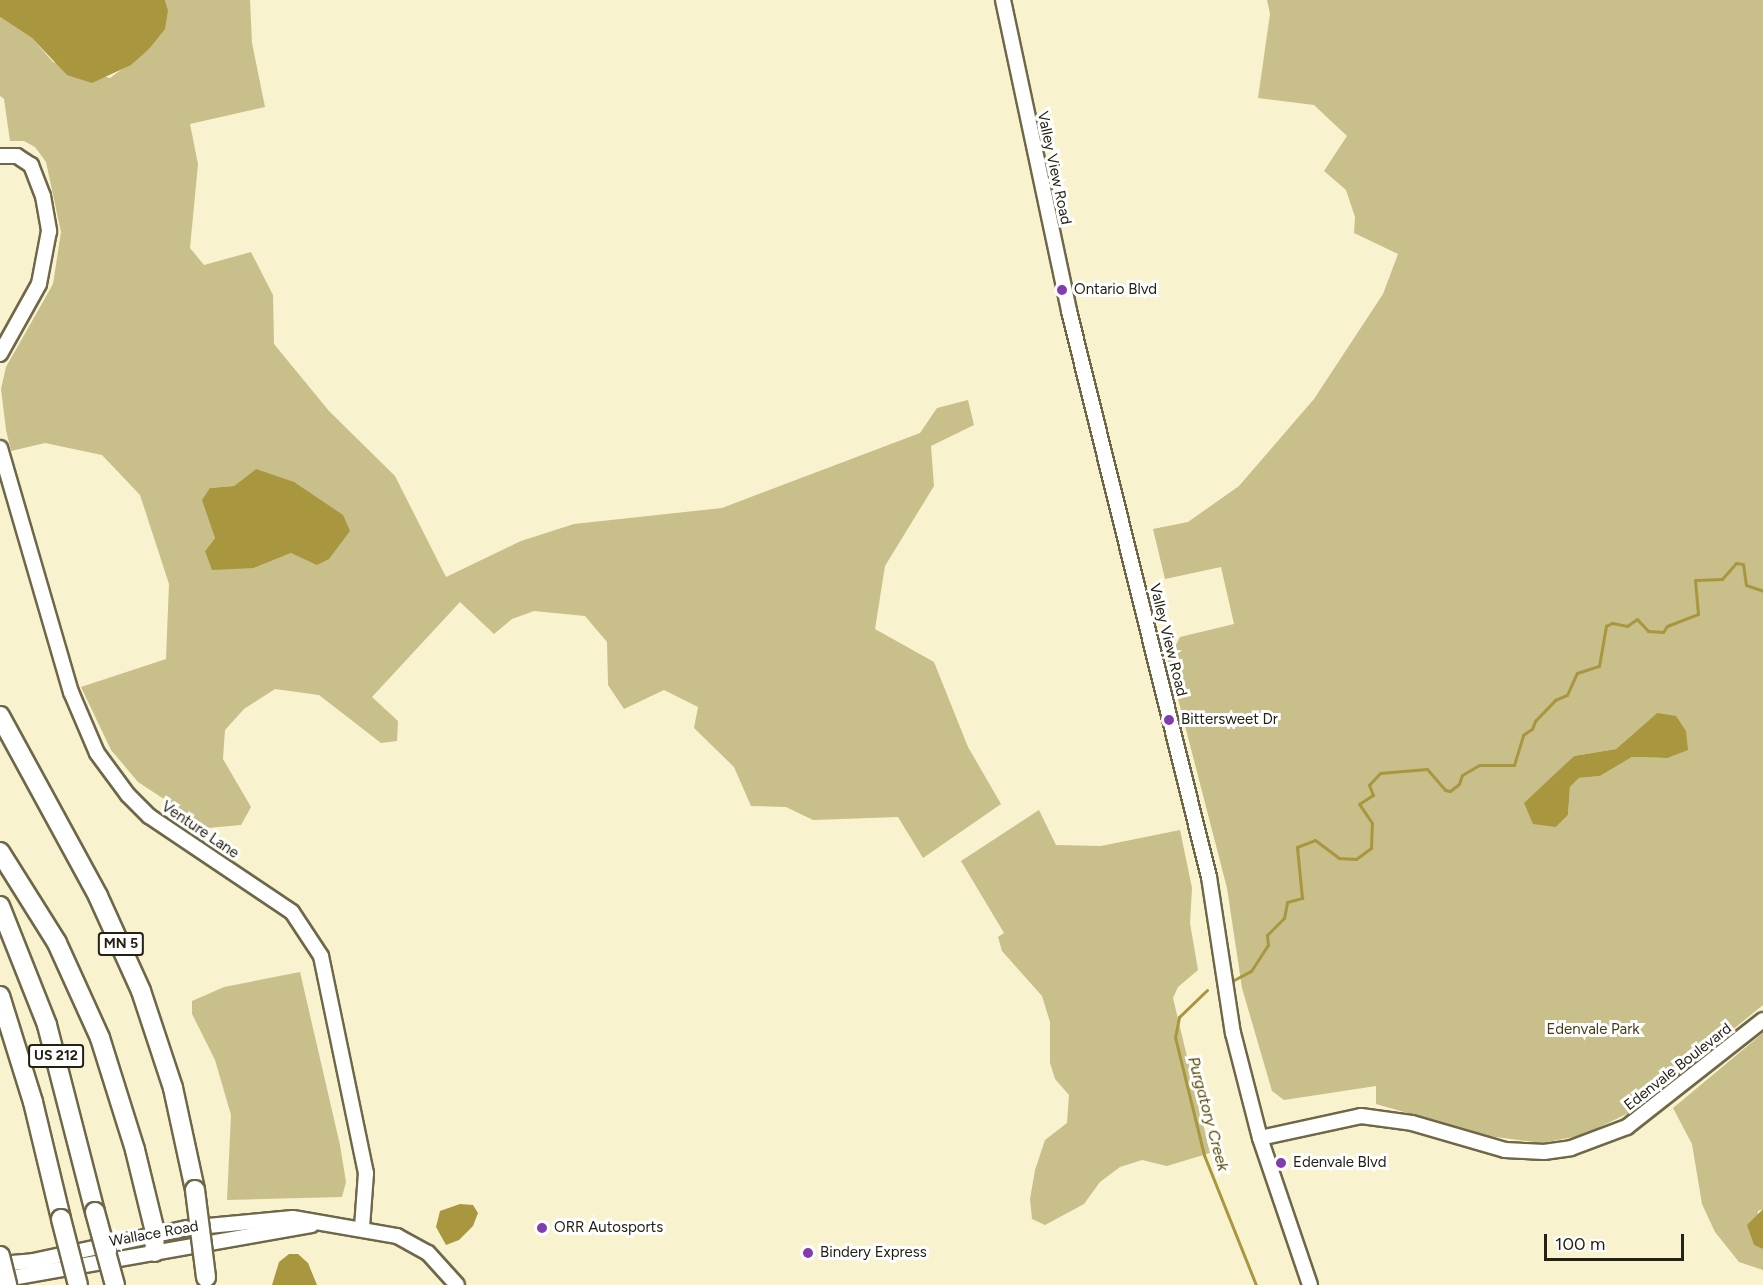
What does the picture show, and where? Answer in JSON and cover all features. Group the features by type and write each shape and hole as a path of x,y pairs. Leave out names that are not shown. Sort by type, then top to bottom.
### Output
{"highway":[{"name":"MN 5","path":"0,716 98,896 141,991 173,1088 195,1190 206,1281"},
{"path":"0,852 57,943 100,1038 132,1139 155,1244"},
{"name":"US 212","path":"0,906 47,1025 115,1285"},
{"name":"US 212","path":"0,996 33,1102 78,1285"},
{"path":"0,1256 7,1285"}],"street":[{"name":"Valley View Road","path":"1003,0 1069,311 1209,877 1233,1033 1260,1137 1310,1285"},
{"path":"0,156 16,156 31,165 43,196 49,231 39,284 0,354"},
{"name":"Venture Lane","path":"0,448 71,692 97,753 128,795 149,816 292,912 321,956 366,1173 362,1228"},
{"name":"Edenvale Boulevard","path":"1260,1137 1361,1116 1412,1123 1505,1150 1544,1152 1571,1148 1627,1127 1763,1020"},
{"name":"Wallace Road","path":"0,1280 255,1220 293,1218 315,1224 362,1228 414,1244 444,1268 457,1285"},
{"name":"Wallace Road","path":"0,1264 33,1262 155,1244"}],"green space":[{"path":"165,0 250,0 252,43 265,107 190,124 198,164 190,248 204,265 251,252 273,295 274,344 329,411 395,476 446,577 521,541 574,524 722,508 920,433 937,408 968,400 974,425 931,446 934,486 885,566 875,629 934,662 968,747 1001,804 923,858 898,817 813,820 786,807 751,806 734,767 694,728 698,707 664,690 624,709 608,685 607,642 585,616 534,611 512,619 494,634 460,602 372,697 398,721 397,741 381,743 319,695 275,689 244,709 225,730 223,759 251,807 241,825 208,828 138,782 111,750 81,687 166,659 169,584 140,495 102,455 45,443 11,451 6,430 1,389 6,367 53,284 61,232 46,162 35,147 24,141 10,141 4,99 0,96 0,17 32,38 53,62 110,78 149,49 168,10","holes":["256,469 291,553 254,568 205,551 215,538 210,488 234,486"]},
{"name":"Edenvale Park","path":"1267,0 1763,0 1763,1005 1633,1111 1583,1135 1542,1143 1488,1136 1376,1104 1376,1086 1284,1100 1272,1091 1242,988 1227,888 1168,660 1180,637 1234,624 1221,567 1165,579 1153,529 1188,522 1239,486 1314,399 1383,294 1398,254 1354,233 1355,217 1346,190 1324,171 1347,136 1314,105 1258,98 1270,14","holes":["1657,713 1667,758 1632,757 1600,776 1579,778 1570,787 1568,815 1556,827 1557,773 1574,756 1616,749"]},
{"path":"1039,810 1056,845 1101,846 1180,830 1192,888 1190,923 1198,970 1178,987 1173,998 1210,1153 1167,1166 1142,1160 1120,1167 1100,1182 1084,1204 1045,1225 1032,1219 1030,1199 1035,1170 1045,1140 1067,1123 1069,1095 1055,1079 1050,1063 1050,1022 1042,996 1002,951 998,937 1004,933 961,861"},
{"path":"300,972 340,1145 346,1182 342,1197 227,1200 231,1115 215,1060 192,1014 192,1001 224,987"},
{"path":"1763,1033 1763,1209 1758,1211 1754,1244 1763,1249 1763,1270 1739,1262 1715,1232 1702,1204 1692,1144 1673,1108"}],"shaded area":[{"path":"0,0 165,0 168,10 165,29 149,49 131,65 92,83 67,75 32,38 0,17"},
{"path":"256,469 294,482 343,515 350,531 329,559 317,565 291,553 254,568 212,570 205,551 215,538 202,500 210,488 234,486"},
{"path":"1657,713 1676,716 1686,731 1688,750 1667,758 1632,757 1600,776 1579,778 1570,787 1568,815 1556,827 1533,824 1524,803 1574,756 1616,749"},
{"path":"460,1204 473,1205 478,1213 473,1226 459,1240 446,1245 436,1227 440,1211"},
{"path":"1763,1209 1763,1249 1754,1245 1747,1225"},
{"path":"289,1254 298,1254 308,1263 317,1285 272,1285 279,1262"}],"waterway":[{"name":"Purgatory Creek","path":"1232,981 1251,971 1268,945 1267,935 1284,918 1287,902 1302,898 1297,847 1315,840 1339,858 1356,859 1371,848 1372,823 1359,804 1373,795 1369,785 1380,773 1427,769 1445,790 1450,791 1459,784 1462,775 1479,765 1514,765 1523,735 1532,729 1535,721 1555,700 1567,695 1577,673 1599,666 1606,626 1612,623 1627,626 1637,619 1648,631 1663,632 1667,626 1698,614 1695,580 1722,579 1736,563 1743,564 1746,585 1763,591"},
{"name":"Purgatory Creek","path":"1207,990 1179,1017 1175,1037 1204,1155 1256,1285"}],"place":[{"name":"Ontario Blvd","path":"1062,290"},
{"name":"Bittersweet Dr","path":"1169,720"},
{"name":"Edenvale Blvd","path":"1281,1163"},
{"name":"ORR Autosports","path":"542,1228"},
{"name":"Bindery Express","path":"808,1253"}]}
